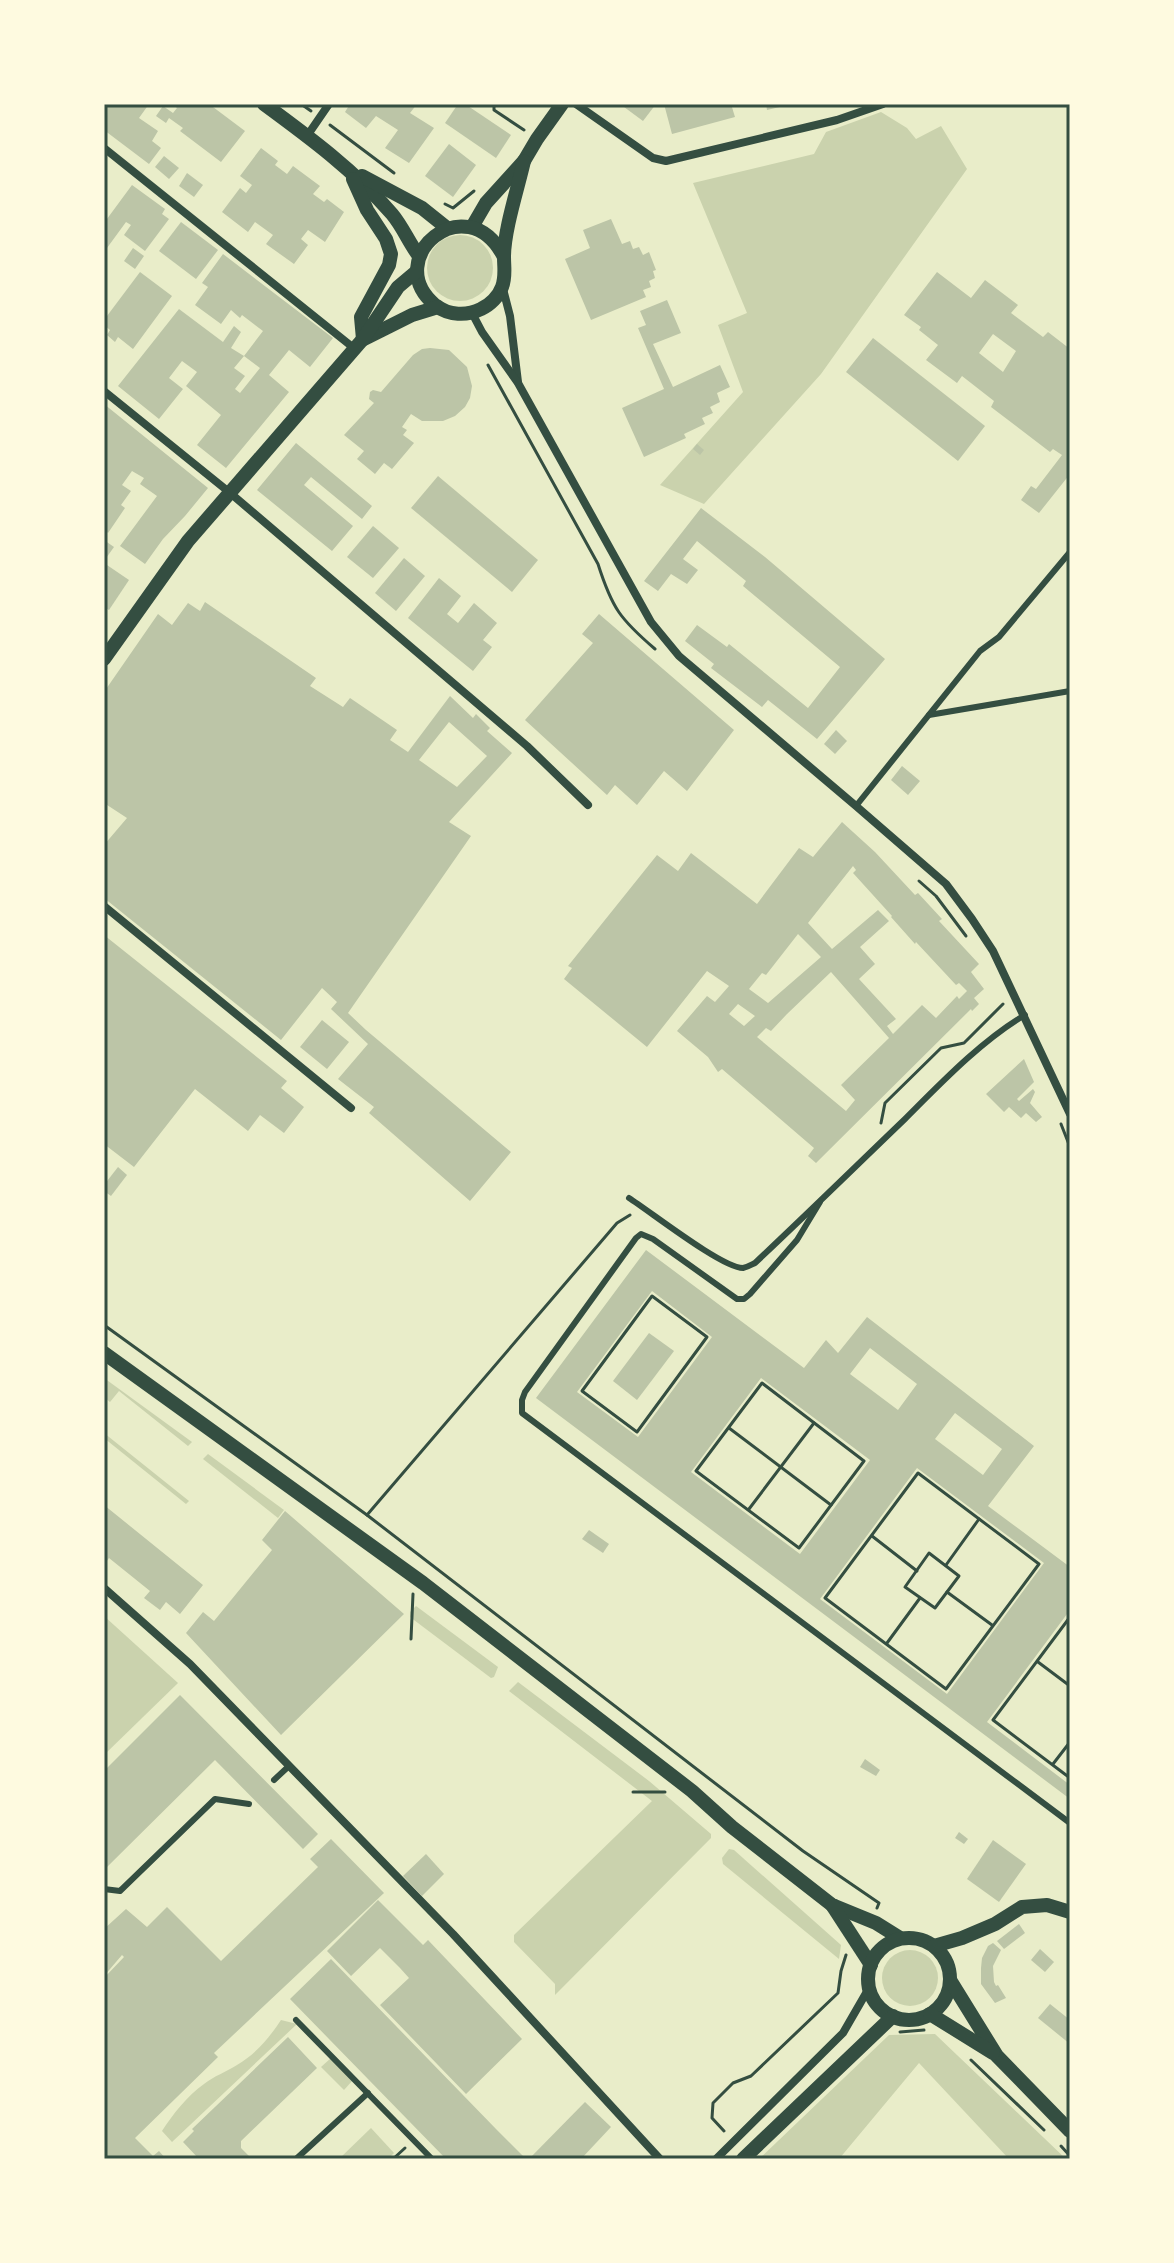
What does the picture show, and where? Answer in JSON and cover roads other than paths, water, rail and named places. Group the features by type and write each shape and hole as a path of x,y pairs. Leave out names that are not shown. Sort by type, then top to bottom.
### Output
{"street":[{"path":"264,104 347,168 393,215 418,264 419,284 424,294 438,307 453,314 472,313 487,306 499,295 506,271 504,257 511,216 524,161"},
{"path":"307,136 329,104"},
{"path":"472,227 486,203 524,161 562,104"},
{"path":"576,104 653,158 666,161 837,120 883,104"},
{"path":"104,148 359,344"},
{"path":"347,168 422,208 447,228"},
{"path":"347,168 391,254 389,265 361,317 359,344"},
{"path":"106,650 188,541 359,344 398,287 418,264 433,237 447,228 472,227 490,236 504,257"},
{"path":"503,286 518,383"},
{"path":"359,344 412,315 438,307"},
{"path":"472,313 518,383 651,622 679,656 946,884 993,951 1070,1114"},
{"path":"104,391 229,492 527,746 588,805"},
{"path":"104,906 351,1108"},
{"path":"104,1353 423,1583 692,1791 732,1827 832,1905 876,1923 900,1938 918,1939 934,1946 943,1955 950,1980 940,2005 918,2019 893,2016 874,2000 869,1988 868,1976 877,1953 900,1938"},
{"path":"104,1588 190,1664 453,1934 660,2159"},
{"path":"832,1905 871,1965"},
{"path":"934,1946 984,1929 1022,1907 1047,1905 1070,1912"},
{"path":"950,1980 997,2056 1070,2131"},
{"path":"716,2159 843,2033 869,1988"},
{"path":"930,2014 997,2056"},
{"path":"743,2159 893,2016"}],"lane":[{"path":"856,806 980,651 999,637 1070,552"},
{"path":"929,715 1070,691"},
{"path":"629,1198 728,1264 742,1268 755,1263 958,1067 1025,1015"},
{"path":"820,1202 797,1240 744,1299 737,1299 653,1239 641,1234 525,1392 522,1413 1070,1823"},
{"path":"274,1780 289,1766"},
{"path":"104,1889 120,1891 215,1799 249,1804"},
{"path":"296,2020 432,2159"},
{"path":"296,2159 368,2093"}]}
